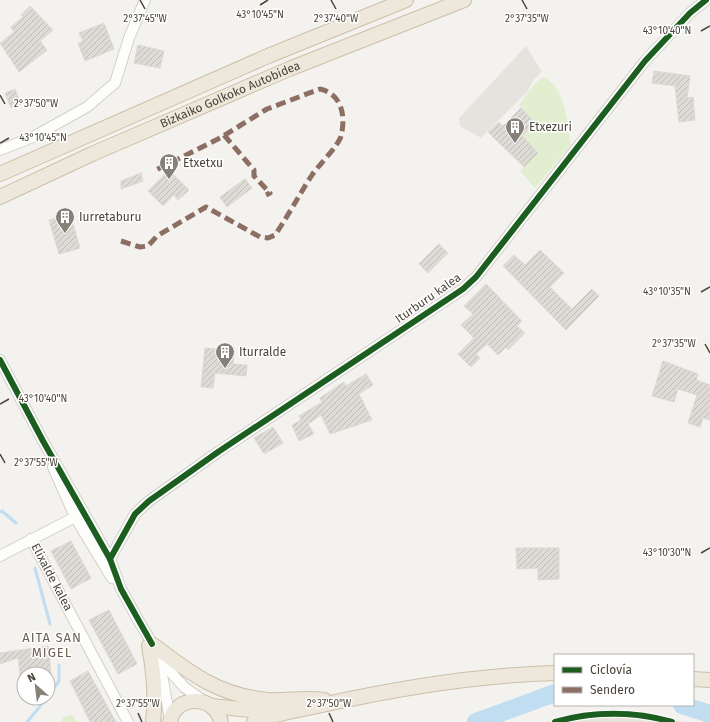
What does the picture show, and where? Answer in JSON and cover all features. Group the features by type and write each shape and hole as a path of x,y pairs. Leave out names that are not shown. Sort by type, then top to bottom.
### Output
{"highway":[{"name":"Bizkaiko Golkoko Autobidea","path":"0,174 268,56 406,0"},
{"name":"Bizkaiko Golkoko Autobidea","path":"0,197 92,154 289,69 464,0"},
{"path":"151,645 189,672 212,686 230,693 257,699 315,699 337,702"},
{"path":"151,645 156,702 153,722"},
{"path":"254,722 337,702 446,682 524,674 554,673"},
{"path":"694,680 710,680"},
{"path":"170,720 174,710 185,702 198,700 209,704 259,711 337,702"},
{"path":"209,704 218,712 221,722"}],"street":[{"path":"0,150 33,137 87,107 115,82 129,38 145,0"},
{"name":"Iturburu kalea","path":"110,559 135,514 149,501 218,452 463,289 476,277 645,61 690,13 706,0"},
{"path":"0,360 43,441 110,559 121,589 151,645 162,675 170,720"},
{"path":"43,441 58,481 75,517 116,585 121,589"},
{"path":"59,469 62,480 74,506 75,517"},
{"path":"0,556 75,517"},
{"path":"75,517 82,521 94,539 102,545"},
{"name":"Elixalde kalea","path":"31,539 128,722"},
{"path":"110,559 112,578"},
{"path":"151,645 168,670 184,687 209,704"}],"shaded area":[{"path":"526,46 542,72 534,79 528,91 481,138 460,126 459,118"},
{"path":"582,712 642,712 684,722 547,722"}],"green space":[{"path":"544,77 557,89 561,98 571,145 535,188 520,171 538,153 522,136 535,123 519,105 534,85"},
{"path":"69,715 74,717 77,722 61,722 63,717"}],"building":[{"path":"30,6 53,30 40,41 47,50 19,72 0,43 14,32 11,27 23,17 21,15"},
{"path":"104,23 114,49 85,61 78,43 83,41 79,33"},
{"path":"138,45 164,51 160,68 134,63"},
{"path":"654,71 690,76 687,98 693,97 695,120 679,122 675,86 652,83"},
{"path":"15,89 21,104 11,108 5,93"},
{"name":"Etxezuri","path":"521,108 535,123 522,136 538,153 524,167 488,132 499,122 503,126"},
{"name":"Etxetxu","path":"169,170 189,190 178,200 174,195 163,206 148,191"},
{"path":"141,173 143,181 121,189 121,181"},
{"path":"245,179 252,188 227,207 220,197"},
{"name":"Iurretaburu","path":"70,214 80,248 59,254 49,220"},
{"path":"439,244 448,253 428,273 419,264"},
{"path":"540,250 564,273 550,287 572,309 592,289 599,296 566,330 503,266 514,255 525,265"},
{"path":"486,284 522,321 517,326 525,333 508,350 506,347 498,355 487,344 476,354 480,358 471,367 458,354 474,338 461,325 473,314 464,306"},
{"name":"Iturralde","path":"205,348 234,351 233,364 247,365 246,376 215,373 213,388 201,387"},
{"path":"663,361 698,374 696,380 710,385 710,420 703,418 700,427 688,423 697,395 678,389 674,402 652,396"},
{"path":"366,374 373,385 359,394 372,420 330,434 321,415 308,424 314,434 299,441 292,425 301,420 299,416 322,402 320,398 344,382 346,386"},
{"path":"273,427 283,443 264,454 254,438"},
{"path":"71,541 91,578 71,589 51,551"},
{"path":"516,548 559,548 559,579 538,580 538,568 517,569"},
{"path":"109,610 137,664 118,674 89,620"},
{"path":"48,646 50,666 19,666 18,658 0,664 0,653"},
{"path":"88,671 116,722 90,722 70,681"}],"waterway":[{"path":"0,512 2,511 16,523"},
{"path":"35,568 50,624"},
{"path":"56,685 59,681 59,665"},
{"path":"476,722 554,693"},
{"path":"27,722 40,706"},
{"path":"685,706 710,714"}],"marked path":[{"path":"121,241 140,247 148,246 157,236 206,207 260,237 268,238 275,235 312,175 333,150 339,140 343,121 341,107 333,96 320,89 267,109 220,138 156,170"},
{"path":"224,135 254,170 254,176 270,193 266,195"}],"cycle path":[{"path":"110,559 135,514 149,501 218,452 463,289 476,277 645,61 690,13 706,0"},
{"path":"0,360 43,441 110,559 121,589 152,644"},
{"path":"555,722 569,718 599,714 628,714 658,718 672,722"}],"place":[{"name":"Etxezuri","path":"515,144"},
{"name":"Etxetxu","path":"169,180"},
{"name":"Iurretaburu","path":"65,234"},
{"name":"Iturralde","path":"225,369"}],"district":[{"name":"AITA SAN MIGEL","path":"52,644"}]}
